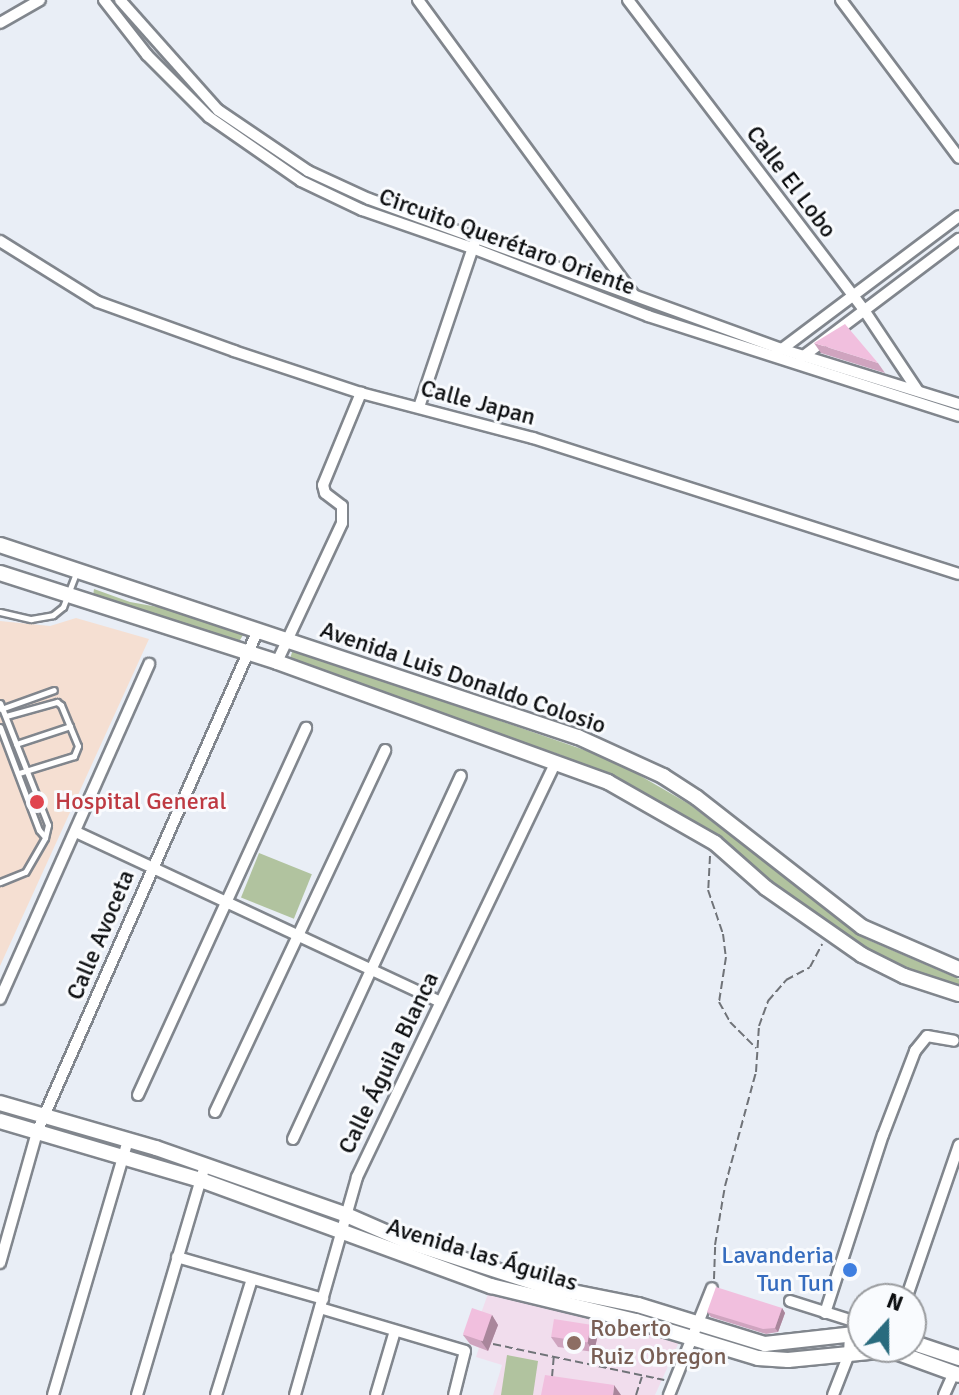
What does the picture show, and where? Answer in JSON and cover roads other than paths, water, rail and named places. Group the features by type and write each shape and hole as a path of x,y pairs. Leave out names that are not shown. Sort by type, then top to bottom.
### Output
{"street":[{"path":"0,23 40,0"},
{"name":"Circuito Querétaro Oriente","path":"120,0 218,110 304,176 634,295 777,353 796,364 959,416"},
{"path":"418,0 648,316"},
{"name":"Calle El Lobo","path":"628,0 864,310 918,391"},
{"path":"841,0 959,158"},
{"name":"Circuito Querétaro Oriente","path":"107,1 156,64 209,117 362,210 472,248 648,316 777,353 804,355 959,404"},
{"path":"156,64 165,54"},
{"path":"777,353 959,216"},
{"path":"419,407 477,236"},
{"path":"796,364 959,239"},
{"name":"Calle Japan","path":"0,241 98,302 361,393 533,438 959,574"},
{"path":"277,662 342,523 342,506 325,493 323,485 361,393"},
{"name":"Avenida Luis Donaldo Colosio","path":"0,545 578,737 663,776 697,798 862,927 959,969"},
{"name":"Avenida Luis Donaldo Colosio","path":"0,573 277,662 556,762 648,802 715,843 827,934 904,976 959,994"},
{"name":"Calle Avoceta","path":"0,1263 37,1132 258,630"},
{"path":"0,999 149,664"},
{"path":"138,1095 306,728"},
{"path":"215,1112 300,937 385,750"},
{"name":"Calle Águila Blanca","path":"295,1395 357,1177 556,762"},
{"path":"293,1139 369,969 461,776"},
{"path":"76,832 440,1002"},
{"path":"825,1313 883,1135 915,1051 927,1036 954,1041"},
{"name":"Avenida las Águilas","path":"0,1103 128,1140 340,1231 491,1286 699,1323 765,1344 789,1344 847,1335"},
{"name":"Avenida las Águilas","path":"0,1121 123,1156 203,1173 344,1214 432,1250 548,1287 579,1301 774,1361 847,1354"},
{"path":"53,1395 128,1140"},
{"path":"912,1283 959,1145"},
{"path":"137,1395 203,1173"},
{"path":"177,1257 252,1279 395,1331 465,1351 454,1395"},
{"path":"216,1395 252,1279"},
{"path":"669,1395 712,1288"},
{"path":"790,1301 847,1319"},
{"path":"376,1395 395,1331"},
{"path":"927,1347 959,1358"},
{"path":"833,1395 847,1359"},
{"name":"Avenida las Águilas","path":"926,1363 956,1374"},
{"path":"944,1395 956,1374"}],"lane":[{"path":"0,612 31,619 53,615 63,607 76,572"},
{"path":"0,882 25,872 45,838 48,825 1,707 54,690"},
{"path":"6,716 57,702 78,746 74,756 19,773"},
{"path":"16,744 70,726"},
{"path":"0,727 39,830 45,838"}],"place":[{"name":"Hospital General","path":"37,802"},
{"name":"Lavanderia Tun Tun","path":"850,1270"},
{"name":"Roberto Ruiz Obregon","path":"574,1343"}]}
